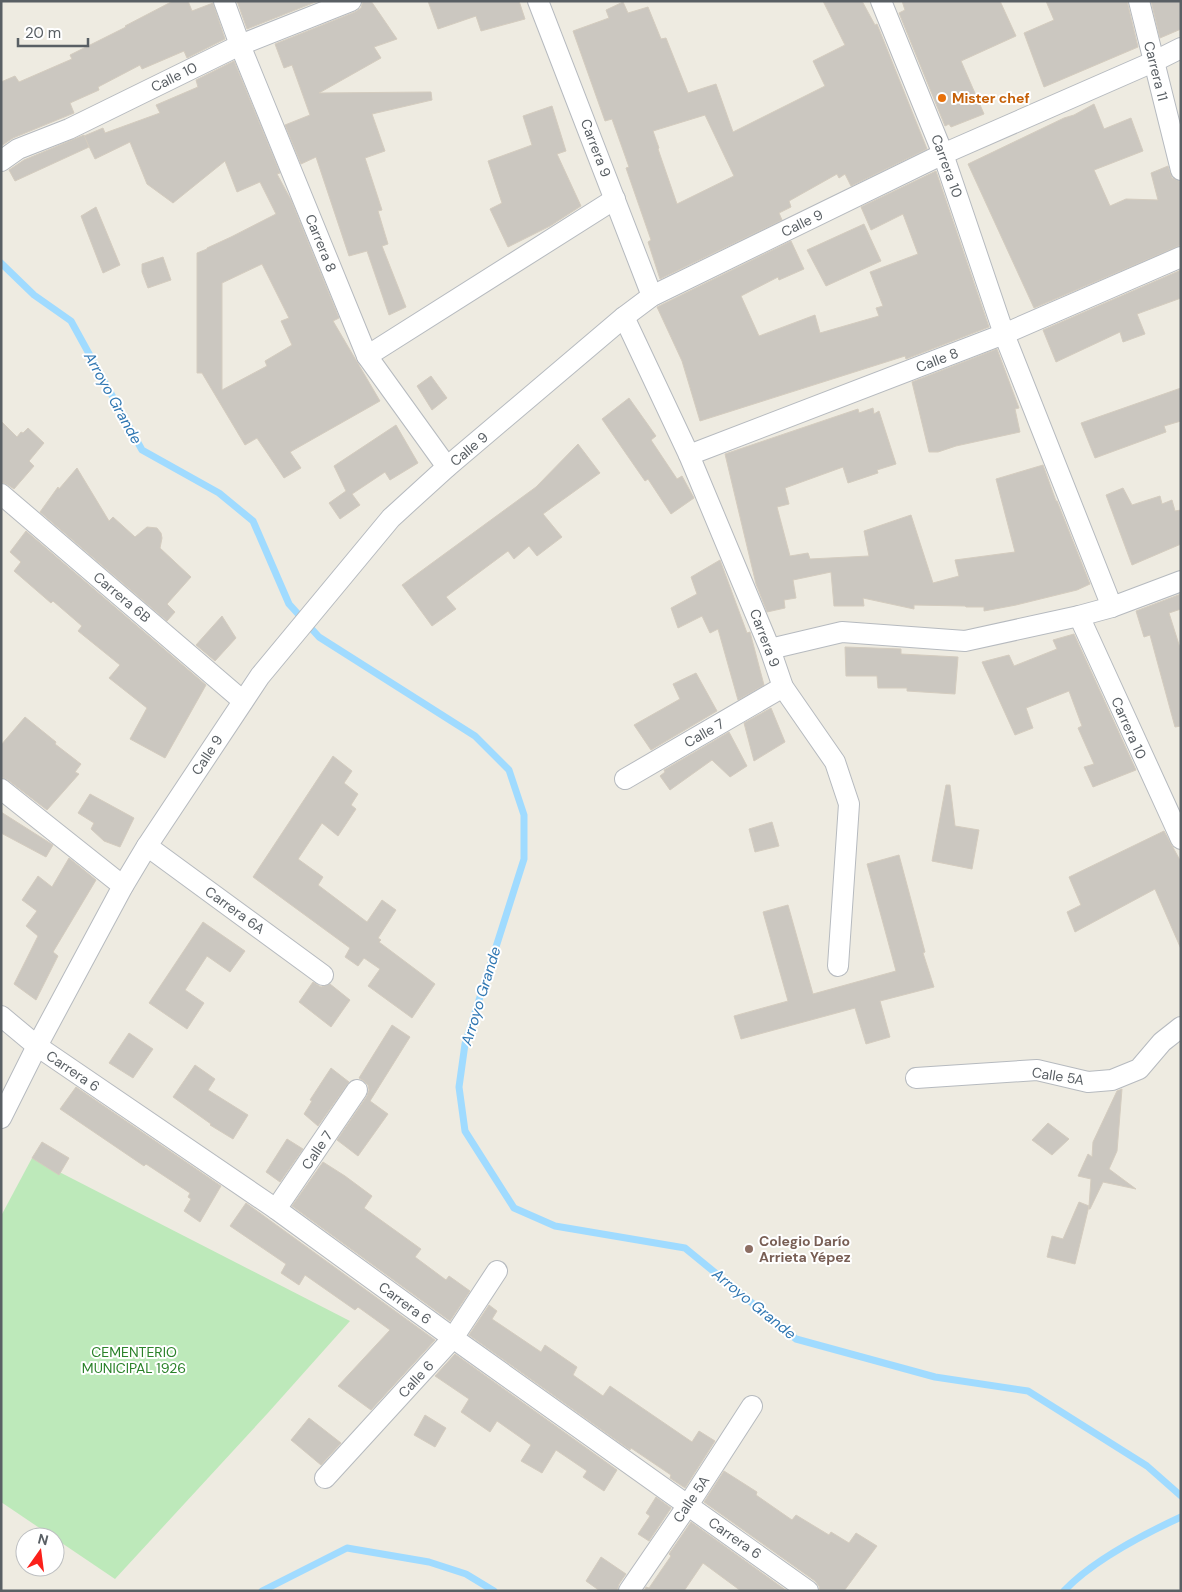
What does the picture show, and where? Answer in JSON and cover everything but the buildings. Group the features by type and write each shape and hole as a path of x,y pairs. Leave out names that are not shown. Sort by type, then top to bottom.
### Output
{"street":[{"name":"Carrera 8","path":"224,1 240,45 367,356 447,467"},
{"name":"Calle 10","path":"1,161 18,149 69,129 240,45 352,1"},
{"name":"Carrera 9","path":"538,1 652,296"},
{"name":"Carrera 10","path":"881,1 943,154 1004,334 1112,608"},
{"name":"Carrera 11","path":"1139,1 1181,170"},
{"name":"Calle 9","path":"1,1118 37,1046 123,886 147,846 260,676 391,518 447,467 624,317 652,296 943,154 1181,48"},
{"path":"367,356 616,199"},
{"name":"Calle 8","path":"689,455 1004,334 1181,257"},
{"name":"Carrera 9","path":"624,317 689,455 770,649 783,687 835,762 850,804 838,966"},
{"name":"Carrera 6B","path":"1,494 243,701"},
{"path":"770,649 842,632 965,640 1112,608 1181,581"},
{"name":"Carrera 10","path":"1079,616 1181,839"},
{"name":"Calle 7","path":"625,778 783,687"},
{"path":"1,789 123,886"},
{"name":"Carrera 6A","path":"147,846 323,974"},
{"name":"Carrera 6","path":"1,1016 37,1046 276,1209 453,1338 808,1591"},
{"name":"Calle 5A","path":"916,1078 1037,1070 1088,1082 1112,1080 1139,1069 1162,1042 1181,1026"},
{"name":"Calle 7","path":"276,1209 357,1090"},
{"name":"Calle 6","path":"325,1478 453,1338 497,1271"},
{"name":"Calle 5A","path":"629,1591 688,1505 752,1406"}],"green space":[{"name":"CEMENTERIO MUNICIPAL 1926","path":"32,1158 350,1321 115,1579 65,1545 65,1527 38,1527 1,1502 1,1216"}],"waterway":[{"name":"Arroyo Grande","path":"1,263 34,295 71,321 142,450 219,493 253,521 289,604 319,637 475,736 509,770 524,815 524,859 465,1044 459,1087 465,1131 514,1208 555,1226 685,1248 796,1339 935,1377 1028,1391 1147,1466 1181,1496"},
{"path":"1064,1591 1103,1559 1134,1540 1181,1517"},
{"path":"262,1591 347,1548 429,1562 466,1574 494,1591"}],"place":[{"name":"Mister chef","path":"942,98"},
{"name":"Colegio Darío Arrieta Yépez","path":"749,1249"}]}
